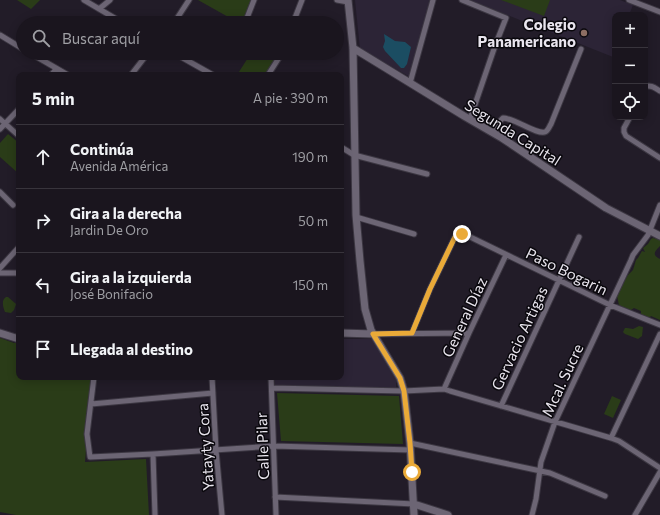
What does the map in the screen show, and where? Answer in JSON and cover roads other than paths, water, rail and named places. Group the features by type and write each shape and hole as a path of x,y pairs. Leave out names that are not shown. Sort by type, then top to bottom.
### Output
{"main road":[{"path":"348,1 353,48 356,217 365,308 373,334 400,378 404,391 410,446 414,515"},
{"name":"Segunda Capital","path":"353,48 493,133 606,208 660,236"},
{"path":"0,333 16,338"},
{"path":"344,333 373,334"},
{"path":"414,504 448,515"}],"street":[{"path":"84,0 111,16"},
{"path":"99,9 110,0"},
{"path":"179,16 189,0"},
{"path":"248,16 254,0"},
{"path":"296,16 302,0"},
{"path":"337,0 348,1"},
{"path":"410,83 433,0"},
{"path":"462,0 506,18 470,119"},
{"path":"629,0 660,12"},
{"path":"0,35 16,45"},
{"path":"493,133 500,120 503,118 542,132 548,130 580,49"},
{"path":"41,60 62,72"},
{"path":"133,72 143,60"},
{"path":"186,60 208,72"},
{"path":"270,72 278,60"},
{"path":"648,85 660,91"},
{"path":"0,129 16,112"},
{"path":"0,118 16,133"},
{"path":"628,120 624,128 626,136 660,158"},
{"path":"344,149 354,155 427,174"},
{"path":"0,192 13,205"},
{"name":"Mcal. Sucre","path":"532,515 543,456 555,422 631,260 650,231 660,205"},
{"path":"356,217 414,234"},
{"name":"Paso Bogarin","path":"412,333 430,289 454,239 459,234 465,235 610,306 660,325"},
{"name":"Gervacio Artigas","path":"501,406 579,237"},
{"path":"0,268 16,250"},
{"name":"General Díaz","path":"444,390 506,255"},
{"path":"0,273 16,273"},
{"path":"373,334 469,333"},
{"path":"611,438 660,334"},
{"path":"94,380 88,434 90,457 274,446 410,446 550,473 605,496"},
{"name":"Yatayty Cora","path":"212,380 216,450 222,515"},
{"name":"Calle Pilar","path":"271,380 276,515"},
{"path":"272,388 404,391 444,390 611,438 619,441 660,468"},
{"path":"91,404 213,393"},
{"path":"153,454 155,515"},
{"path":"635,515 660,472"},
{"path":"275,497 414,504"}],"water":[{"path":"384,34 395,41 405,42 411,47 407,64 404,68 401,68 385,51 383,47 385,41"}],"place":[{"name":"Colegio Panamericano","path":"584,33"}]}
